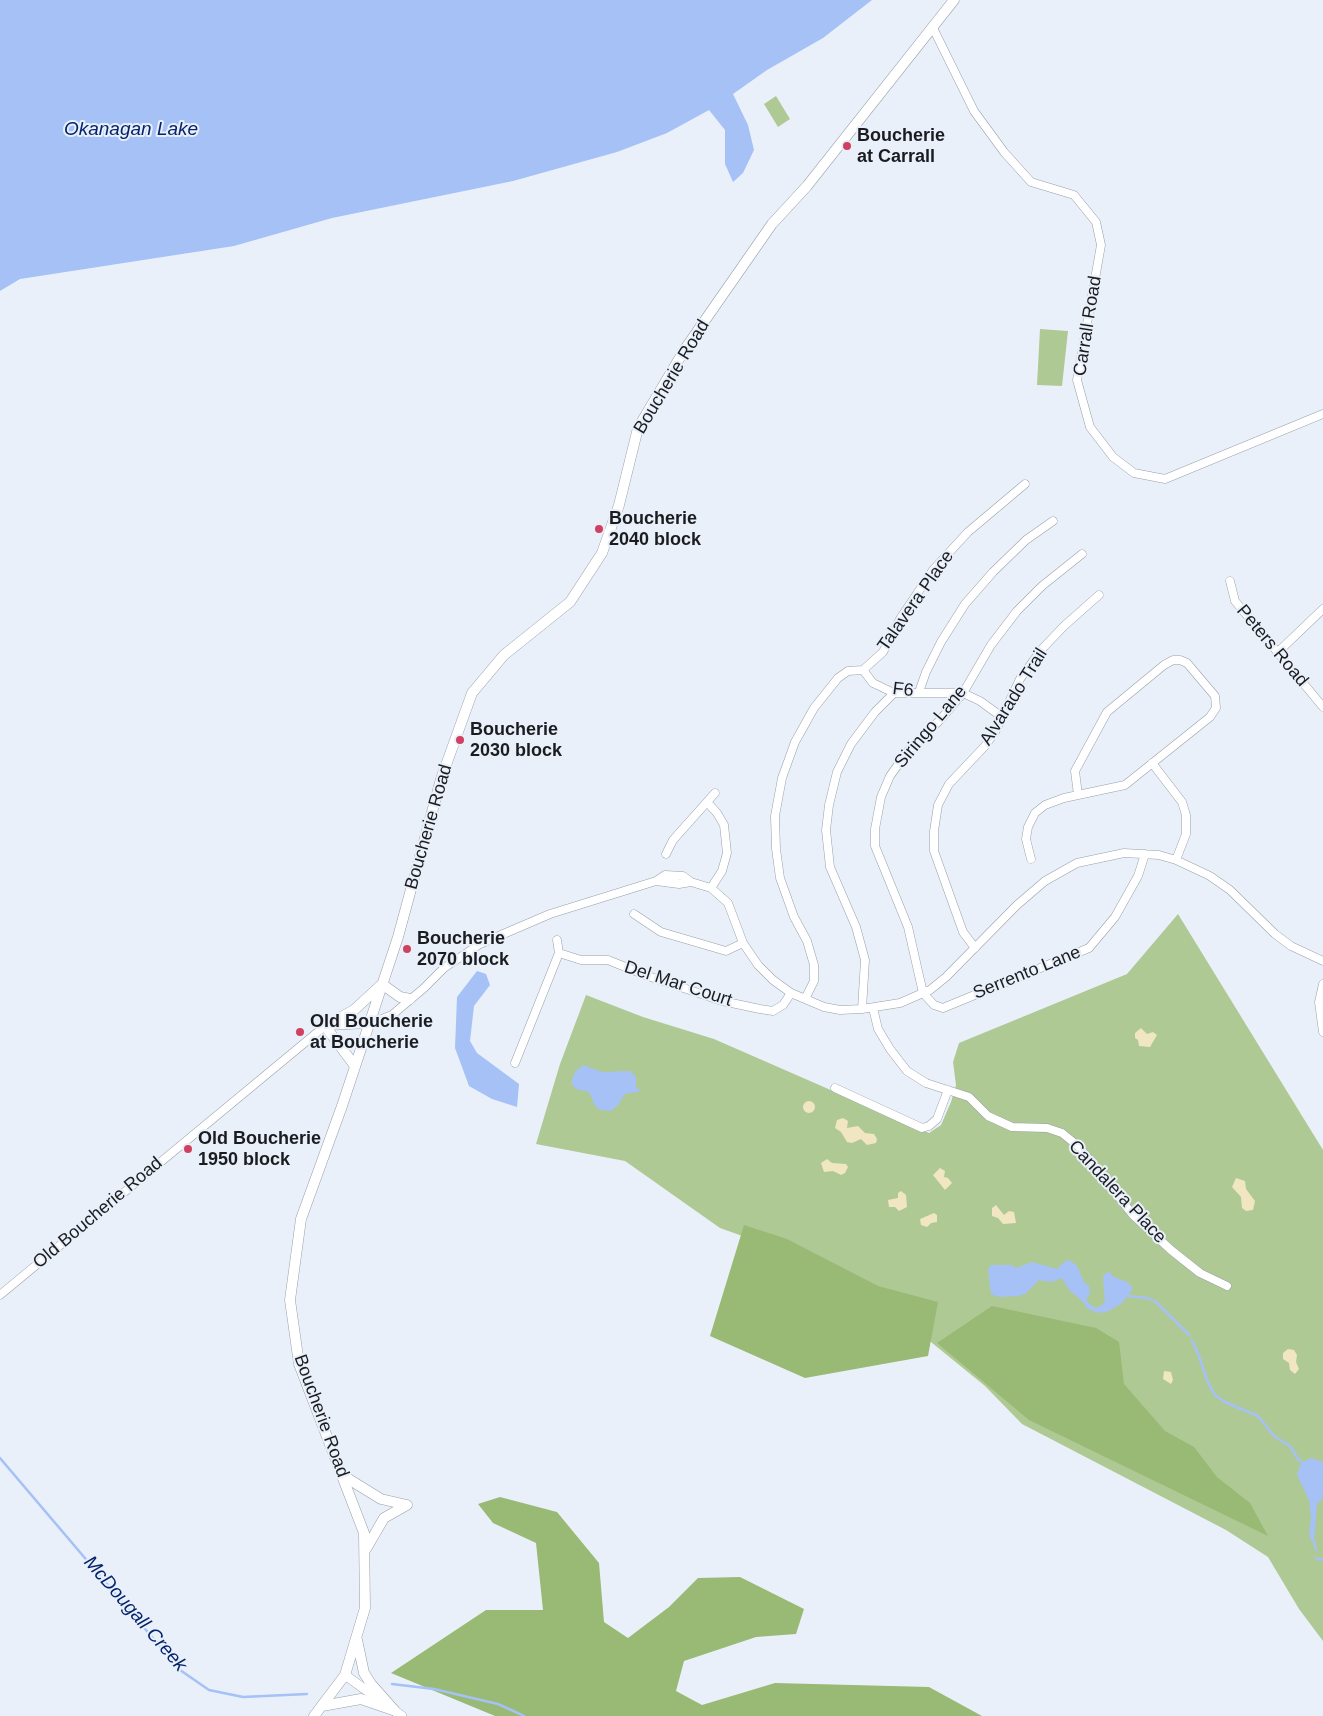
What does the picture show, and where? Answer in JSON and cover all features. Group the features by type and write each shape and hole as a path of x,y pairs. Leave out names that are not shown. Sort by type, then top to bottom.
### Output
{"main road":[{"name":"Boucherie Road","path":"314,1716 345,1675 365,1608 364,1533 299,1364 290,1300 301,1219 398,937 442,779 472,693 504,655 570,602 602,553 619,505 638,428 685,349 772,224 807,186 954,0"},
{"path":"355,1066 325,1026 354,1010 382,984 400,997 410,999"},
{"path":"342,1475 381,1499 407,1505 384,1518 364,1552"},
{"path":"356,1637 364,1673 371,1684 398,1714"},
{"path":"322,1706 361,1699 398,1714"}],"street":[{"name":"Carrall Road","path":"933,28 974,110 1004,152 1031,182 1074,194 1096,222 1101,245 1077,380 1090,427 1113,457 1134,473 1165,479 1323,414"},
{"name":"Talavera Place","path":"805,999 814,981 814,965 807,941 794,916 780,878 776,849 777,806 782,778 795,742 814,708 838,678 848,670 863,670 883,652 900,619 933,570 968,532 1025,484"},
{"path":"919,692 926,672 941,642 965,604 993,572 1026,540 1053,521"},
{"name":"Siringo Lane","path":"923,993 908,928 875,846 875,829 881,797 890,776 908,751 940,720 963,693 991,645 1017,611 1042,586 1082,554"},
{"name":"Peters Road","path":"1230,581 1235,601 1323,707"},
{"name":"Alvarado Trail","path":"975,948 963,932 934,851 934,831 938,805 949,784 985,746 1020,680 1042,649 1064,626 1099,595"},
{"path":"1277,653 1323,609"},
{"path":"1031,859 1026,839 1035,814 1044,805 1078,795 1125,785 1210,717 1216,708 1214,696 1187,663 1173,660 1164,665 1107,712 1075,771 1078,795"},
{"name":"F6","path":"863,670 873,683 894,693 963,693 980,701 1002,717"},
{"path":"862,1009 865,960 856,927 830,867 826,830 835,780 847,751 875,712 894,693"},
{"path":"1152,763 1182,802 1186,815 1186,834 1176,860"},
{"path":"666,854 673,840 715,793"},
{"path":"707,802 717,813 724,825 727,853 722,871 711,888"},
{"path":"325,1026 369,1024 392,1015 444,968 480,944 550,914 656,881 665,875 683,876 691,882 711,888 728,904 743,943 758,965 791,994 840,1010 873,1008 900,1003 923,993 946,977 1044,881 1089,859 1124,854 1145,854 1176,860 1210,876 1230,890 1275,934 1291,946 1323,961"},
{"name":"Serrento Lane","path":"923,993 934,1005 943,1008 1089,948 1115,917 1138,876 1145,854"},
{"path":"634,914 661,932 726,951 743,943"},
{"path":"515,1063 559,953 557,940"},
{"name":"Del Mar Court","path":"559,953 581,960 608,960 645,975 705,995 760,1009 774,1010 782,1005 791,994"},
{"path":"1323,984 1319,1002 1323,1032"},
{"name":"Candalera Place","path":"873,1008 878,1029 890,1050 907,1071 926,1083 969,1097 988,1116 1012,1127 1046,1128 1062,1133 1078,1146 1133,1215 1200,1274 1227,1286"},
{"name":"Old Boucherie Road","path":"0,1295 325,1026"},
{"path":"835,1088 922,1128 930,1126 937,1119 948,1090"},
{"path":"345,1675 398,1714"}],"green space":[{"path":"776,96 790,119 778,127 764,104"},
{"path":"1040,329 1068,331 1062,386 1037,385"},
{"path":"1178,914 1323,1150 1323,1641 1299,1609 1268,1557 1226,1530 1022,1424 985,1386 883,1303 812,1261 720,1228 625,1161 536,1144 560,1064 586,995 643,1017 714,1039 929,1133 941,1125 951,1102 956,1085 953,1062 959,1043 1127,974"},
{"path":"744,1225 787,1239 878,1286 938,1302 928,1356 805,1378 710,1336"},
{"path":"992,1306 1096,1328 1119,1342 1124,1384 1165,1431 1194,1447 1217,1477 1250,1503 1268,1536 1029,1420 937,1343"},
{"path":"500,1497 557,1512 599,1563 604,1622 628,1638 669,1607 698,1578 740,1577 804,1609 796,1634 756,1637 684,1661 676,1691 702,1705 775,1683 929,1687 982,1716 495,1716 391,1673 486,1610 543,1610 536,1543 493,1523 478,1504"}],"sand":[{"path":"1141,1028 1147,1034 1153,1032 1157,1035 1150,1047 1139,1046 1138,1040 1135,1038 1135,1033"},
{"path":"811,1101 814,1102 814,1112 807,1113 804,1112 803,1105 804,1102"},
{"path":"843,1118 848,1121 847,1128 858,1126 865,1133 874,1134 877,1139 876,1143 867,1145 861,1139 852,1143 847,1142 841,1132 835,1128 837,1120"},
{"path":"827,1159 832,1163 846,1164 848,1167 845,1173 841,1175 833,1171 824,1172 821,1163"},
{"path":"940,1168 945,1171 944,1177 948,1178 952,1183 945,1190 933,1175"},
{"path":"1236,1178 1245,1181 1246,1189 1255,1201 1253,1210 1246,1211 1242,1208 1241,1197 1232,1187"},
{"path":"901,1191 906,1195 907,1207 899,1211 895,1207 889,1207 888,1200 898,1198 898,1193"},
{"path":"996,1205 1004,1215 1009,1211 1014,1212 1016,1223 1003,1224 998,1218 992,1216 992,1208"},
{"path":"934,1213 937,1215 937,1222 931,1223 927,1227 921,1225 920,1219"},
{"path":"1288,1349 1294,1350 1297,1355 1296,1362 1299,1369 1295,1374 1290,1370 1289,1363 1283,1359 1283,1353"},
{"path":"1164,1371 1171,1372 1173,1380 1171,1384 1163,1379"}],"water":[{"name":"Okanagan Lake","path":"0,0 872,0 823,38 767,70 733,94 748,125 754,150 743,173 733,182 725,164 725,130 709,110 667,133 617,152 513,181 332,218 234,246 20,279 0,291"},
{"path":"477,971 486,974 490,985 474,1006 470,1041 477,1053 519,1084 517,1107 492,1099 469,1086 455,1048 457,997"},
{"path":"583,1065 602,1072 630,1071 636,1077 636,1087 641,1091 625,1094 618,1105 611,1111 600,1110 595,1106 589,1092 576,1089 571,1083 575,1072"},
{"path":"1070,1260 1077,1266 1084,1282 1089,1286 1090,1293 1086,1300 1092,1306 1098,1308 1105,1302 1103,1277 1108,1271 1114,1277 1127,1282 1132,1287 1132,1290 1122,1303 1109,1311 1099,1313 1088,1309 1069,1290 1062,1278 1052,1282 1039,1280 1025,1294 1018,1296 998,1297 991,1294 988,1270 991,1265 1012,1265 1016,1268 1032,1262 1057,1269 1064,1262"},
{"path":"1311,1458 1323,1462 1323,1498 1317,1504 1314,1542 1311,1541 1309,1533 1311,1518 1309,1500 1297,1475 1301,1463"}],"waterway":[{"path":"1128,1296 1148,1298 1156,1302 1189,1335"},
{"path":"1192,1340 1208,1383 1215,1395 1225,1402 1258,1416 1274,1436 1290,1446 1302,1462"},
{"name":"McDougall Creek","path":"0,1458 180,1670 209,1690 243,1697 307,1694"},
{"path":"1314,1542 1316,1550"},
{"path":"1316,1558 1323,1560"},
{"name":"McDougall Creek","path":"392,1684 434,1689 498,1704 524,1716"}],"place":[{"name":"Boucherie at Carrall","path":"847,146"},
{"name":"Boucherie 2040 block","path":"599,529"},
{"name":"Boucherie 2030 block","path":"460,740"},
{"name":"Boucherie 2070 block","path":"407,949"},
{"name":"Old Boucherie at Boucherie","path":"300,1032"},
{"name":"Old Boucherie 1950 block","path":"188,1149"}]}
